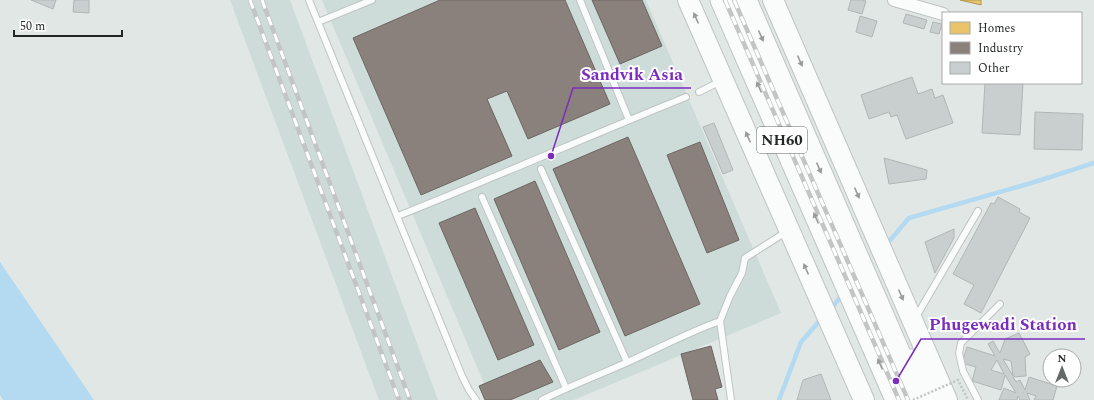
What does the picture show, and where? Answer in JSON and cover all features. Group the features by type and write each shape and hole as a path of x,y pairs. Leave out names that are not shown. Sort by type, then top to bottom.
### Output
{"highway":[{"name":"NH60","path":"721,0 896,400"},
{"name":"NH60","path":"746,0 920,400"},
{"path":"891,332 942,400"}],"main road":[{"path":"688,0 864,400"},
{"path":"773,0 947,400"}],"street":[{"path":"894,0 942,14"}],"lane":[{"path":"309,0 462,376 476,400"},
{"path":"318,22 372,0"},
{"path":"580,0 629,120"},
{"path":"699,92 723,81"},
{"path":"398,216 686,97"},
{"path":"541,169 627,362"},
{"path":"482,197 566,388"},
{"path":"913,322 978,211"},
{"path":"731,400 720,321 730,296 742,273 745,258 789,231"},
{"path":"978,400 963,371 959,353 961,343 1000,304"},
{"path":"542,400 703,327 720,321"}],"path":[{"path":"913,400 958,380 968,400"}],"shaded area":[{"path":"230,0 290,0 438,400 379,400"},
{"path":"322,0 646,0 781,313 574,400 491,400"}],"water":[{"path":"0,262 94,400 3,400 0,395"}],"building: Homes":[{"path":"960,0 981,0 981,5"}],"building: Industry":[{"path":"440,0 565,0 610,104 528,139 507,91 487,99 512,156 421,195 353,38"},
{"path":"592,0 642,0 662,46 620,64"},
{"path":"628,137 700,304 625,336 553,169"},
{"path":"700,142 739,240 707,253 667,155"},
{"path":"535,181 600,332 559,350 494,199"},
{"path":"475,208 534,345 498,360 439,223"},
{"path":"711,346 722,387 715,389 718,400 693,400 681,354"},
{"path":"540,360 553,382 510,400 485,400 479,386"}],"building: Other":[{"path":"31,0 56,0 53,9"},
{"path":"74,0 89,0 89,13 73,12"},
{"path":"851,0 866,1 862,14 848,10"},
{"path":"906,14 927,20 924,29 903,23"},
{"path":"860,16 877,21 872,37 856,32"},
{"path":"933,22 942,24 939,34 930,32"},
{"path":"912,77 918,94 932,89 935,98 943,95 953,123 906,139 897,115 891,117 889,112 869,119 861,95"},
{"path":"985,84 1023,84 1020,135 982,133"},
{"path":"1035,112 1083,114 1082,150 1034,149"},
{"path":"714,123 733,170 723,174 703,127"},
{"path":"884,158 927,170 926,179 889,184"},
{"path":"998,197 1020,209 1019,212 1030,218 981,313 964,304 974,285 953,274 991,203 994,204"},
{"path":"954,229 954,238 935,273 925,242"},
{"path":"1019,333 1030,354 1025,357 1026,376 1013,377 1016,382 1020,380 1025,390 1029,377 1042,381 1042,388 1056,388 1053,400 1034,400 1036,396 1027,393 1030,400 1020,400 1018,396 1017,400 999,400 1004,388 1016,393 1005,375 1001,390 972,381 976,367 962,363 967,347 995,356 988,344 993,341 1000,353 1005,339","holes":["1003,359 1011,361 1013,376","997,360 1004,374 991,370"]},
{"path":"821,374 831,400 797,400 803,380"}],"waterway":[{"path":"886,245 909,218 1038,181 1094,163"},
{"path":"830,310 843,294"},
{"path":"779,400 801,342 822,318"}],"railway":[{"path":"250,0 399,400"},
{"path":"262,0 410,400"},
{"path":"725,0 899,400"},
{"path":"734,0 908,400"}],"place":[{"name":"Sandvik Asia","path":"551,156"},
{"name":"Phugewadi Station","path":"896,381"}]}
